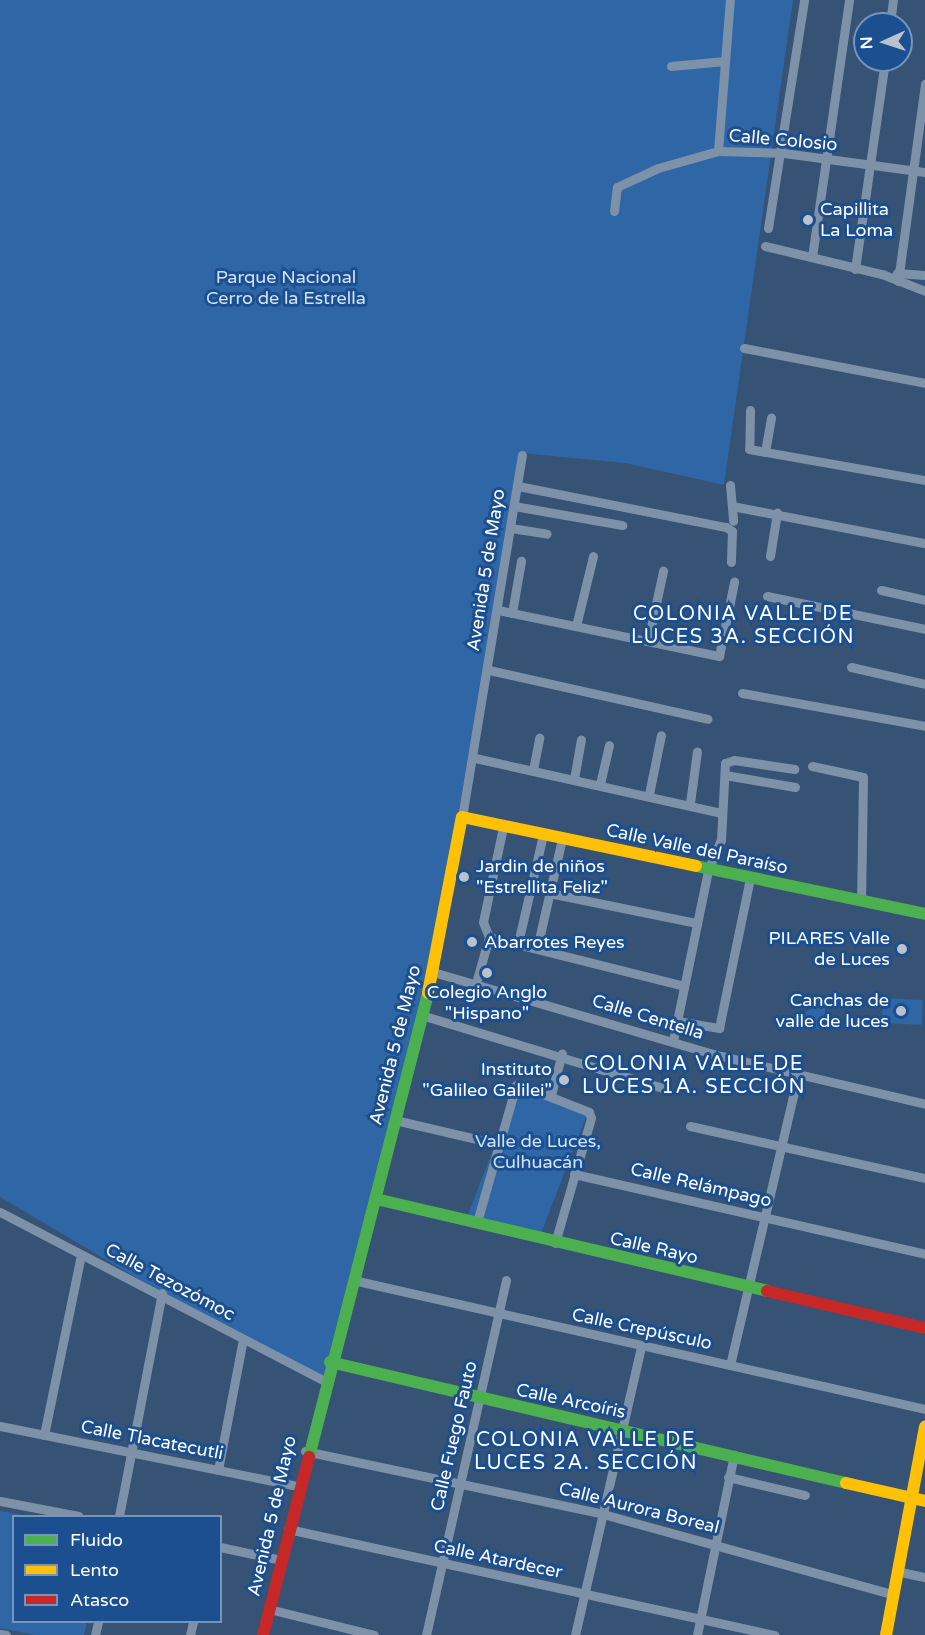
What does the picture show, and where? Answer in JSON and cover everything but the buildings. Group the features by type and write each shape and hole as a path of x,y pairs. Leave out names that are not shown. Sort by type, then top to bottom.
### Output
{"street":[{"name":"Calle Colosio","path":"730,0 718,151 784,153 920,171"},
{"path":"768,228 784,153 804,0"},
{"path":"812,257 849,0"},
{"path":"671,66 725,61"},
{"path":"855,269 883,72"},
{"path":"899,277 920,171 925,84"},
{"path":"614,211 617,187 658,168 718,151"},
{"path":"765,246 882,274 899,277 925,275"},
{"path":"899,277 925,291"},
{"path":"744,348 925,383"},
{"path":"750,410 746,445 765,452 925,480"},
{"path":"765,452 771,418"},
{"name":"Avenida 5 de Mayo","path":"263,1635 305,1451 376,1199 433,972 475,758 522,455"},
{"path":"730,485 733,521"},
{"path":"518,486 726,527 732,531 731,562"},
{"path":"514,506 622,525"},
{"path":"732,506 925,543"},
{"path":"770,555 777,513"},
{"path":"511,528 547,534"},
{"path":"576,626 593,556"},
{"path":"512,613 520,561"},
{"path":"648,640 663,571"},
{"path":"498,610 719,656 734,582"},
{"path":"881,590 925,600"},
{"path":"767,596 925,629"},
{"path":"851,667 925,684"},
{"path":"489,670 708,719"},
{"path":"742,693 925,726"},
{"path":"649,794 661,735"},
{"path":"532,770 539,738"},
{"path":"573,778 581,740"},
{"path":"600,784 609,745"},
{"path":"690,803 698,751"},
{"path":"475,758 690,803 722,813"},
{"path":"673,1041 708,870 721,840 724,775 728,759 794,769"},
{"path":"812,766 863,777 861,901"},
{"path":"724,775 795,787"},
{"name":"Calle Valle del Paraíso","path":"462,817 925,914"},
{"path":"476,983 489,937 483,922 503,827"},
{"path":"518,943 543,835"},
{"path":"537,948 562,839"},
{"path":"677,1021 719,1028 750,878"},
{"path":"549,894 697,923"},
{"path":"489,937 684,986"},
{"name":"Calle Centella","path":"433,972 673,1041 925,1104"},
{"path":"421,1015 562,1053 663,1088"},
{"path":"551,1095 562,1053"},
{"path":"730,1365 746,1288 798,1074"},
{"path":"477,1222 516,1085 551,1095 591,1118 555,1243"},
{"path":"395,1120 498,1144"},
{"path":"690,1126 925,1178"},
{"name":"Calle Relámpago","path":"574,1174 925,1254"},
{"name":"Calle Rayo","path":"376,1199 746,1288 925,1328"},
{"name":"Calle Tezozómoc","path":"0,1212 162,1293 324,1381"},
{"path":"44,1435 81,1254"},
{"name":"Calle Crepúsculo","path":"353,1280 641,1347 925,1409"},
{"name":"Calle Fuego Fauto","path":"426,1635 506,1280"},
{"path":"119,1515 162,1293"},
{"path":"218,1470 243,1339"},
{"path":"575,1635 641,1347"},
{"name":"Calle Arcoíris","path":"330,1362 479,1400 734,1455 925,1500"},
{"name":"Calle Tlacatecutli","path":"0,1426 298,1486"},
{"path":"886,1635 896,1571 925,1429"},
{"name":"Calle Aurora Boreal","path":"305,1451 603,1514 892,1594"},
{"path":"697,1635 734,1455"},
{"path":"728,1477 804,1495"},
{"path":"0,1501 75,1515"},
{"name":"Calle Atardecer","path":"288,1529 585,1594 700,1622 775,1635"},
{"path":"222,1547 281,1560"},
{"path":"896,1571 925,1577"},
{"path":"269,1609 374,1635"},
{"path":"0,1634 6,1635"}],"green space":[{"name":"Parque Nacional Cerro de la Estrella","path":"0,0 793,0 724,485 625,463 520,453 431,972 323,1378 162,1293 0,1197"},
{"name":"Canchas de valle de luces","path":"883,998 923,1000 922,1025 882,1023"},
{"path":"824,1000 827,1029 799,1029 799,1017"},
{"name":"Valle de Luces, Culhuacán","path":"517,1087 587,1114 538,1243 468,1216"},
{"path":"0,1511 22,1515 12,1515 12,1623 87,1623 84,1635 34,1635 0,1628"}],"traffic: fast":[{"path":"696,866 925,914"},
{"path":"309,1457 428,993"},
{"path":"376,1199 767,1291"},
{"path":"330,1362 846,1483"}],"traffic: slow":[{"path":"428,993 462,817 696,866"},
{"path":"886,1635 925,1427"},
{"path":"846,1483 925,1501"}],"traffic: jam":[{"path":"767,1291 925,1328"},
{"path":"263,1635 309,1457"}],"place":[{"name":"Capillita La Loma","path":"808,220"},
{"name":"Jardin de niños \"Estrellita Feliz\"","path":"464,877"},
{"name":"Abarrotes Reyes","path":"472,942"},
{"name":"PILARES Valle de Luces","path":"902,949"},
{"name":"Colegio Anglo \"Hispano\"","path":"487,973"},
{"name":"Canchas de valle de luces","path":"901,1011"},
{"name":"Instituto \"Galileo Galilei\"","path":"564,1080"}],"district":[{"name":"COLONIA VALLE DE LUCES 3A. SECCIÓN","path":"743,626"},
{"name":"COLONIA VALLE DE LUCES 1A. SECCIÓN","path":"694,1076"},
{"name":"COLONIA VALLE DE LUCES 2A. SECCIÓN","path":"586,1452"}]}
